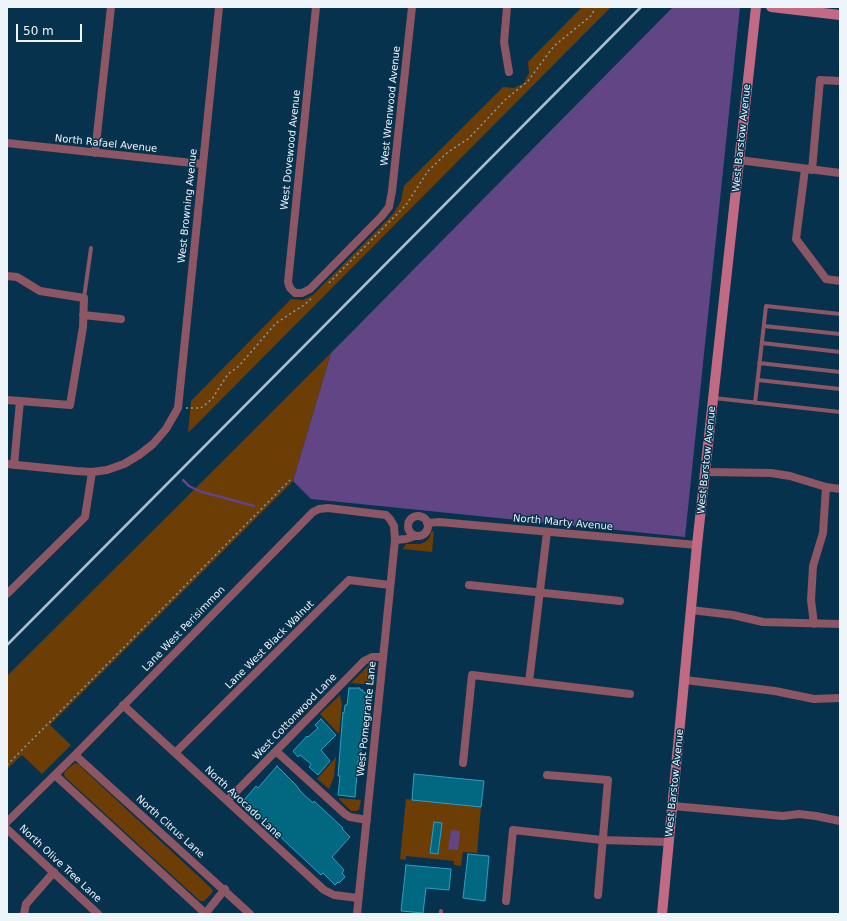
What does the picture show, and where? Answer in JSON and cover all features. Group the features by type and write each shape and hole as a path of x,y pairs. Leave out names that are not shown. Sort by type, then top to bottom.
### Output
{"street":[{"path":"95,153 111,7"},
{"name":"West Browning Avenue","path":"92,472 107,470 124,464 139,455 153,444 166,429 178,408 219,7"},
{"name":"West Dovewood Avenue","path":"316,7 288,282 290,288 295,292 302,293 310,289 389,207"},
{"name":"West Wrenwood Avenue","path":"389,207 412,7"},
{"path":"508,7 504,42 509,72"},
{"name":"West Barstow Avenue","path":"662,914 705,472 756,7"},
{"path":"771,7 840,15"},
{"path":"840,81 820,80 808,170 796,239 826,279 840,281"},
{"name":"North Rafael Avenue","path":"7,143 202,164"},
{"path":"739,160 840,173"},
{"path":"7,276 16,277 40,291 84,298 83,327 70,405 7,400"},
{"path":"83,315 121,319"},
{"path":"7,594 85,517 92,472 10,464 20,401"},
{"path":"705,472 771,473 790,476 826,487 840,489"},
{"path":"814,624 811,600 813,572 823,533 826,487"},
{"name":"Lane West Perisimmon","path":"7,822 75,755 313,512 319,508 328,508 386,515 394,526"},
{"name":"North Marty Avenue","path":"394,526 419,516 425,519 427,523 439,522 698,545"},
{"path":"410,520 408,526 409,530 416,536"},
{"path":"395,540 422,536 428,529 427,523"},
{"name":"West Pomegrante Lane","path":"357,914 395,540 394,526"},
{"path":"529,682 547,532"},
{"name":"Lane West Black Walnut","path":"175,753 349,580 390,585"},
{"path":"469,585 620,601"},
{"path":"691,610 733,615 763,622 840,624"},
{"name":"West Cottonwood Lane","path":"227,801 364,661 372,657 383,657"},
{"path":"463,763 472,675 630,694"},
{"path":"685,680 775,691 814,699 840,698"},
{"name":"North Avocado Lane","path":"123,705 324,890 334,895 358,898"},
{"path":"276,751 345,814 350,817 367,820"},
{"name":"North Citrus Lane","path":"75,755 225,889 250,914"},
{"path":"55,775 205,914 225,889"},
{"path":"548,775 608,780 598,895"},
{"path":"672,806 783,816 798,814 840,821"},
{"name":"North Olive Tree Lane","path":"7,829 98,914"},
{"path":"506,901 513,830 602,840 669,842"},
{"path":"24,914 26,904 54,872"}],"lane":[{"path":"84,298 91,248"},
{"path":"755,403 766,306 840,314"},
{"path":"764,326 840,334"},
{"path":"762,343 840,352"},
{"path":"759,364 840,372"},
{"path":"758,380 840,389"},
{"path":"713,398 840,412"}],"path":[{"path":"7,765 290,480"}],"shaded area":[{"path":"582,7 611,7 188,433 191,401 291,299 303,300 313,295 393,214 401,201 404,186 503,87 514,88 524,83 529,73 528,62"},
{"path":"673,7 740,7 685,537 311,499 293,481 331,353"},
{"path":"331,353 293,481 50,725 71,745 42,774 22,755 7,769 7,676"},
{"path":"434,531 432,552 403,549 406,544 420,544 425,542 429,539 431,532"},
{"path":"369,665 374,668 373,685 351,683"},
{"path":"340,695 342,704 339,734 320,714"},
{"path":"336,757 334,777 329,789 317,779"},
{"path":"75,763 78,764 211,888 213,891 204,901 200,901 65,777 65,771"},
{"path":"338,798 361,800 359,810 351,811"},
{"path":"406,799 481,807 477,853 463,852 461,866 454,865 454,861 406,856 406,860 400,859"},
{"path":"451,830 460,831 458,850 448,849"}],"building":[{"path":"349,688 360,688 360,690 363,690 363,692 366,693 363,718 365,718 361,752 359,752 355,797 338,795 343,712 344,713 345,705 347,705"},
{"path":"321,719 336,735 321,750 330,761 318,775 309,767 311,764 300,755 298,757 293,751 307,736 308,737 318,728 315,725"},
{"path":"277,766 301,792 313,803 314,801 343,828 342,829 350,837 332,857 344,870 342,873 345,877 339,883 338,882 335,885 323,873 321,875 275,832 277,830 266,820 265,821 244,800 256,786 258,788"},
{"path":"414,774 484,781 481,807 412,800"},
{"path":"434,822 442,823 438,854 430,853"},
{"path":"468,854 489,856 485,901 463,898"},
{"path":"406,865 451,869 449,890 426,888 423,913 401,911"}],"waterway":[{"path":"183,480 189,486 199,491 254,506"}],"railway":[{"path":"7,645 641,7"}]}
